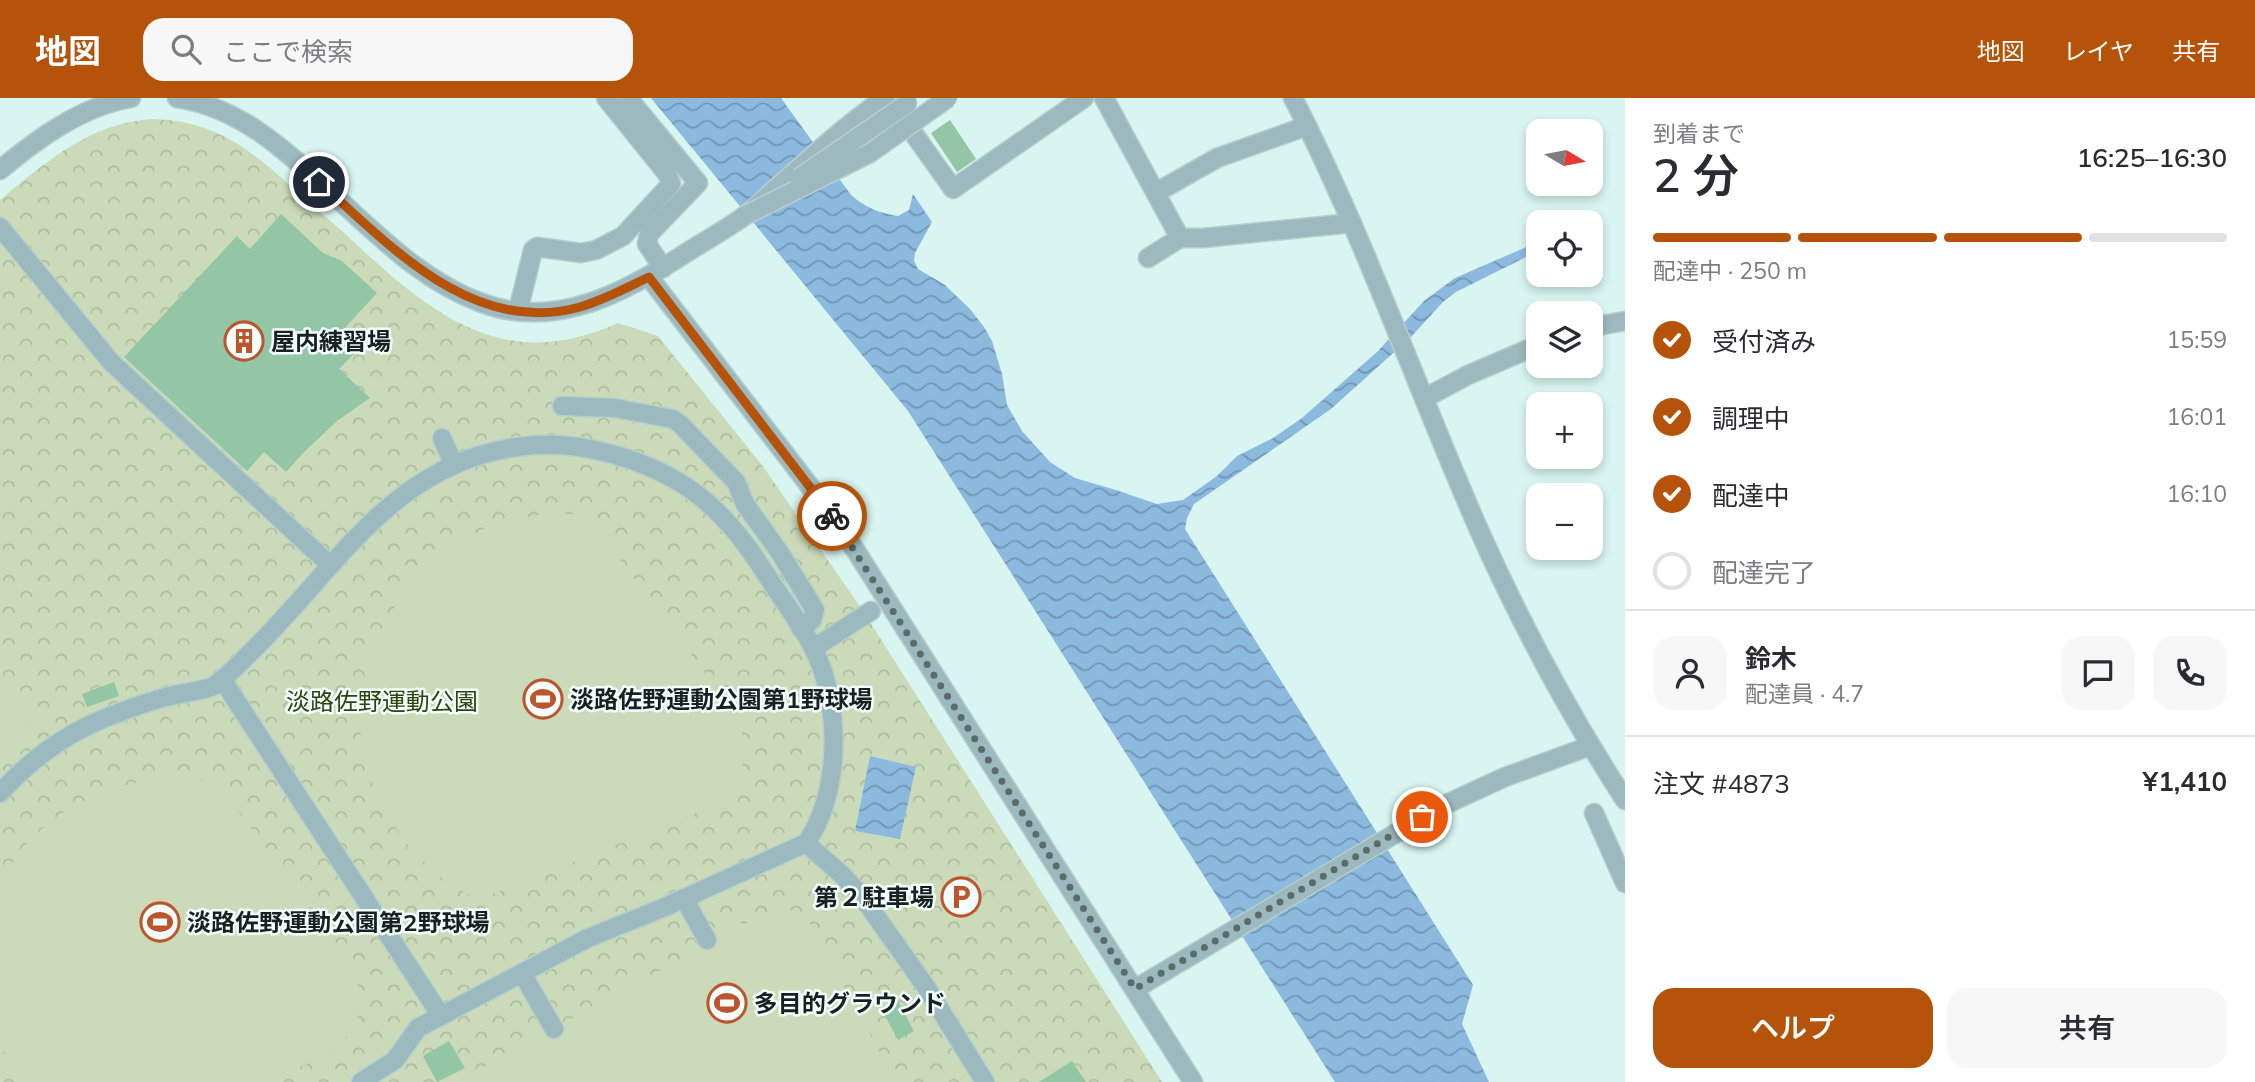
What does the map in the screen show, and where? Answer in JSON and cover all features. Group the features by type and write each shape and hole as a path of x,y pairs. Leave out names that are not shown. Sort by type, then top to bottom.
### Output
{"street":[{"path":"0,170 56,129 106,105 131,98"},
{"path":"177,98 228,112 268,138 392,248 434,279 484,304 518,311 547,312 579,307 656,273 916,98"},
{"path":"518,311 533,250 537,247 581,253 596,250 623,236 671,184 668,175 606,98"},
{"path":"628,98 698,183 649,234 647,244 656,273 848,539 1192,1082"},
{"path":"744,216 851,122 887,98 953,189 1084,98"},
{"path":"744,216 870,153 948,98"},
{"path":"1104,98 1180,237"},
{"path":"1293,98 1352,223 1504,584 1590,746 1625,800"},
{"path":"1157,192 1217,158 1307,126"},
{"path":"1148,258 1180,237 1203,238 1352,223"},
{"path":"9,232 102,337 111,362 280,511 312,541 330,565"},
{"path":"1603,325 1625,321"},
{"path":"1425,398 1468,375 1526,350"},
{"path":"562,406 615,408 673,419 686,429 736,482 746,505 815,610 812,620 801,629"},
{"path":"442,438 454,465"},
{"path":"0,793 33,760 89,723 118,711 182,692 212,688 281,623 330,565 381,512 425,478 454,465 497,451 526,446 558,445 600,452 641,464 695,493 750,549 814,648 829,695 834,747 827,795 815,831 806,843 588,938 418,1028 395,1060 361,1082"},
{"path":"814,648 871,611"},
{"path":"222,680 441,1016"},
{"path":"1135,989 1438,808 1485,785 1590,746"},
{"path":"1594,813 1625,883"},
{"path":"806,843 861,895 926,987 985,1082"},
{"path":"684,898 707,940"},
{"path":"522,973 554,1029"}],"green space":[{"name":"淡路佐野運動公園","path":"152,119 198,126 217,133 252,154 404,286 435,309 467,327 501,338 536,342 575,338 618,323 658,336 762,465 861,608 1162,1082 0,1082 0,200 52,159 89,136 130,122"},
{"name":"淡路佐野運動公園第1野球場","path":"550,513 586,515 732,709 743,737 743,762 733,786 712,807 478,900 429,866 404,840 396,827 374,787 364,759 360,727 362,695 380,634 395,606 415,580 438,558 464,539 484,529 516,519"},
{"path":"0,679 33,721 0,762"},
{"name":"淡路佐野運動公園第2野球場","path":"158,778 216,781 347,958 357,979 360,1001 357,1018 347,1036 327,1055 267,1082 22,1082 0,1046 0,886 12,863 27,844 45,826 65,812 109,790"},
{"name":"多目的グラウンド","path":"776,907 804,913 823,947 831,943 847,972 839,977 896,1082 456,1082 714,941 710,932 738,917 743,925"}],"water":[{"path":"651,98 781,98 857,200 873,209 898,216 909,210 913,194 932,222 915,253 914,261 918,269 945,285 984,327 992,341 1002,374 1007,405 1022,431 1050,462 1075,478 1157,504 1183,500 1217,476 1237,456 1273,438 1302,418 1377,352 1424,301 1455,278 1526,247 1526,257 1456,292 1443,302 1411,337 1331,409 1194,504 1185,529 1473,985 1462,1024 1489,1082 1335,1082 908,411"},
{"path":"870,756 916,767 900,839 855,831"}],"building":[{"path":"950,120 976,159 957,172 931,133"},
{"name":"屋内練習場","path":"281,214 323,253 342,261 377,293 340,333 358,350 339,369 370,398 337,421 286,472 264,452 247,471 124,357 237,236 250,249"},
{"path":"114,682 119,696 87,707 82,694"},
{"path":"899,1003 914,1031 898,1040 883,1012"},
{"path":"449,1041 465,1068 437,1082 423,1056"},
{"path":"1072,1061 1086,1082 1039,1082"}],"way so far":[{"path":"832,516 1135,989 1422,817"}],"place":[{"name":"屋内練習場","path":"244,341"},
{"name":"淡路佐野運動公園第1野球場","path":"543,699"},
{"name":"第２駐車場","path":"961,897"},
{"name":"淡路佐野運動公園第2野球場","path":"160,922"},
{"name":"多目的グラウンド","path":"727,1003"}],"route":[{"path":"319,182 392,248 434,279 484,304 524,312 579,307 649,277 832,516"}]}
